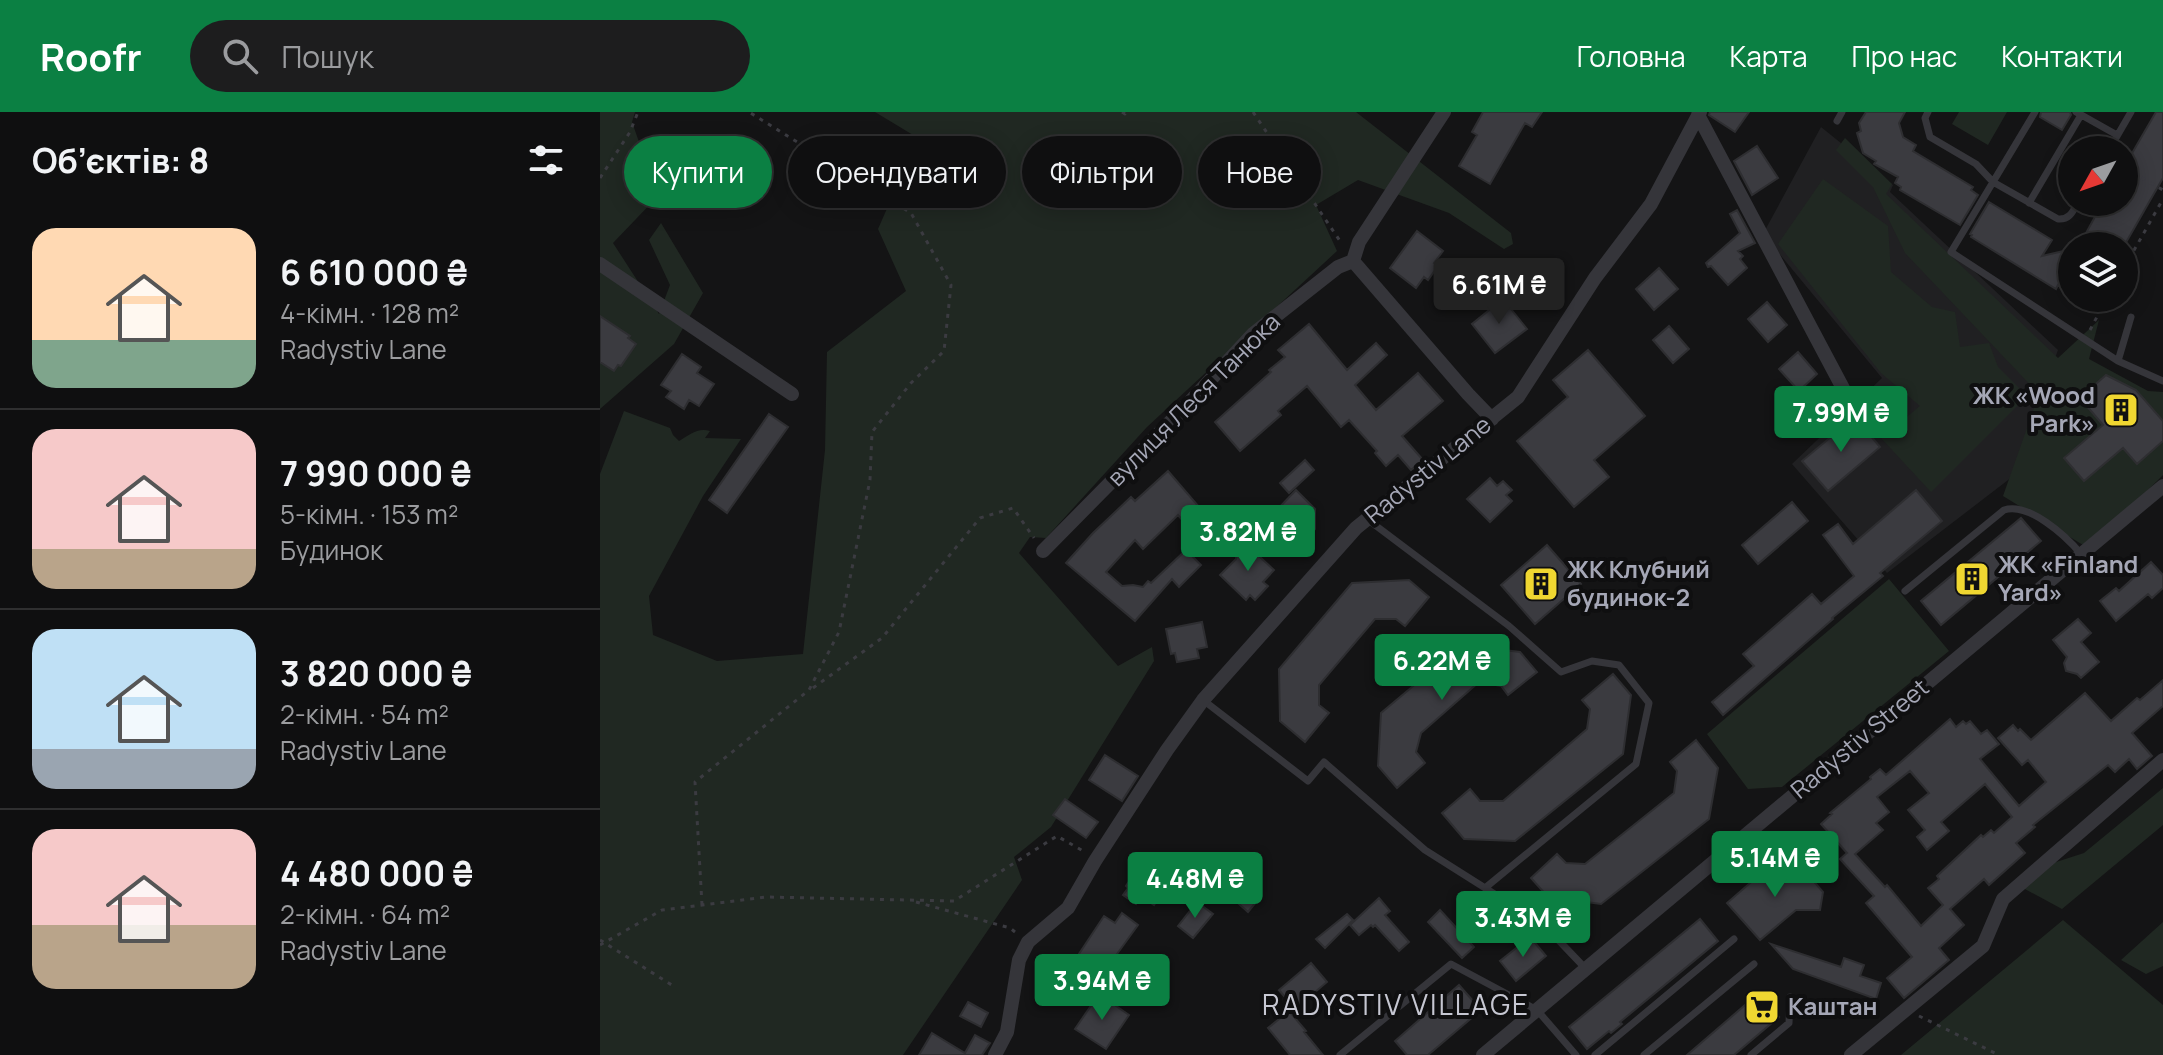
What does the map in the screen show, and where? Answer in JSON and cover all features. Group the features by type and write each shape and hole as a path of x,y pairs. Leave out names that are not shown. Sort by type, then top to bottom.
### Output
{"street":[{"path":"1444,112 1359,242 1353,261 1492,419"},
{"path":"1699,113 1845,392"},
{"name":"Radystiv Lane","path":"1028,942 1068,908 1167,750 1203,700 1356,528 1518,397 1595,278 1651,204 1699,113"},
{"name":"вулиця Леся Танюка","path":"1043,551 1253,334 1338,267 1353,261"},
{"path":"600,264 792,394"},
{"name":"Radystiv Street","path":"1483,1055 2163,486"},
{"path":"1851,1055 1983,946 2003,899 2163,760"},
{"path":"995,1055 1007,1032 1019,960 1028,942"}],"lane":[{"path":"1837,121 1842,112"},
{"path":"1928,112 1925,118 1930,137 1976,164 1993,182 2029,203 2058,219 2069,216"},
{"path":"2035,112 1951,252 2118,361 2163,381"},
{"path":"2029,203 2079,113 2117,135 2131,112"},
{"path":"2118,361 2131,317"},
{"path":"1905,591 2004,510 2012,507 2027,511 2068,539 2081,554"},
{"path":"1367,519 1509,626 1561,672 1592,661 1619,665 1649,703 1636,764 1485,888"},
{"path":"1203,700 1308,781 1324,762 1425,850 1545,926 1586,969"},
{"path":"1595,1055 1734,939"},
{"path":"1343,1054 1451,964 1537,1010 1576,1055"},
{"path":"1644,1055 1754,964"},
{"path":"1751,1055 1789,1023 1790,997"}],"path":[{"path":"600,178 630,132 638,112"},
{"path":"749,112 911,213 951,285 944,351 911,383 872,432 870,480 839,632 809,690"},
{"path":"1253,112 1353,261"},
{"path":"2138,176 2163,190"},
{"path":"2138,243 2163,199"},
{"path":"2084,339 2099,312"},
{"path":"702,905 695,782 809,690 882,638 980,518 1013,508 1043,551"},
{"path":"601,942 662,910 766,897 954,901 1057,836 1095,861"},
{"path":"909,900 1010,928 1028,942"},
{"path":"601,942 675,987"},
{"path":"1905,1009 1999,1055"}],"shaded area":[{"path":"600,112 635,112 632,122 637,136 624,136 624,208 647,208 613,243 659,314 670,285 649,240 661,223 703,293 674,344 600,409"},
{"path":"875,112 1356,112 1511,233 1513,244 1504,249 1449,213 1358,180 1321,202 1321,136 1198,136 1198,208 1317,208 1337,251 1147,427 1046,538 1030,537 1019,553 1118,666 1152,647 1154,661 1051,827 1014,857 1022,880 903,1055 600,1055 600,474 624,411 670,428 679,441 702,430 710,431 705,438 741,439 703,496 649,596 653,635 717,661 803,654 825,450 827,352 906,291 878,229 887,208 1006,208 1006,136 915,136"},
{"path":"1959,112 2007,112 1988,145 1952,124"},
{"path":"1821,127 1893,185 1890,192 2058,350 2012,477 1887,573 1792,464 1882,378 1763,234"},
{"path":"1845,138 1892,184 1886,194 2058,358 2099,320 2089,359 2148,391 2163,392 2163,475 2083,545 2003,496 2039,394 1905,253 1873,187 1836,150"},
{"path":"1823,179 1888,226 1891,272 1932,307 1955,312 1960,347 1989,343 1998,367 2027,396 1931,492 1881,438 1920,406 1881,373 1778,244"},
{"path":"1889,579 1949,651 1782,787 1748,789 1707,734"},
{"path":"2163,788 2163,825 2062,909 2023,888 2050,864 2084,853"},
{"path":"2063,920 2163,1005 2163,1055 1901,1055"},
{"path":"2163,922 2163,966 2146,974 2121,960"}],"building":[{"path":"1483,112 1542,112 1532,127 1525,123 1490,184 1459,166 1477,135 1472,132"},
{"path":"1710,112 1749,112 1735,132 1709,115"},
{"path":"1866,112 1905,112 1899,123 1903,137 1916,145 1913,151 1973,187 1971,190 1978,195 1960,225 1900,190 1901,187 1895,183 1898,177 1874,164 1876,161 1863,153 1857,133 1861,131 1859,123"},
{"path":"2041,112 2070,112 2071,115 2062,130 2040,117"},
{"path":"2156,112 2163,112 2163,178 2132,232 2087,232 2095,216 2138,216 2138,143"},
{"path":"1757,146 1778,178 1752,195 1734,161"},
{"path":"1989,202 2052,240 2042,256 2058,252 2056,289 1971,237"},
{"path":"1737,210 1755,243 1738,251 1747,268 1728,285 1706,263 1740,233 1730,214"},
{"path":"1417,231 1443,251 1434,263 1438,266 1428,280 1424,277 1416,288 1390,268"},
{"path":"1517,263 1546,282 1535,300 1506,281"},
{"path":"1659,268 1678,289 1654,310 1636,289"},
{"path":"1503,299 1527,329 1495,353 1472,324"},
{"path":"1767,302 1787,325 1768,342 1748,319"},
{"path":"600,316 630,336 628,338 636,344 614,371 600,362"},
{"path":"1309,324 1347,370 1376,343 1387,355 1355,385 1376,410 1418,373 1443,401 1402,436 1423,460 1411,470 1398,455 1386,466 1349,420 1341,427 1307,386 1278,411 1281,415 1240,451 1215,422 1271,372 1269,370 1285,357 1278,350"},
{"path":"1669,326 1689,349 1673,363 1653,340"},
{"path":"1588,350 1645,416 1594,460 1609,477 1574,507 1517,441 1568,397 1553,380"},
{"path":"1798,352 1817,374 1799,391 1779,369"},
{"path":"682,354 701,367 697,373 714,384 699,406 689,400 684,409 666,397 671,391 661,385"},
{"name":"ЖК «Wood Park»","path":"2106,375 2136,390 2163,421 2163,441 2137,464 2123,448 2084,481 2064,458 2103,425 2080,398"},
{"path":"769,414 788,427 727,513 709,500"},
{"path":"1855,417 1880,447 1828,491 1802,461"},
{"path":"1305,460 1314,470 1289,493 1280,483"},
{"path":"1168,471 1218,529 1202,543 1178,515 1143,549 1135,540 1106,572 1122,586 1143,587 1186,550 1201,565 1179,587 1172,579 1135,621 1066,563 1131,497 1135,501"},
{"path":"1490,478 1497,486 1503,481 1512,490 1506,495 1512,501 1490,522 1467,499"},
{"path":"1296,490 1315,509 1315,529 1297,549 1270,523 1277,515 1275,512"},
{"path":"1916,490 1942,521 1723,715 1712,702 1754,666 1743,654 1812,594 1821,604 1854,576 1823,535 1838,524 1853,544"},
{"path":"1792,502 1808,521 1758,564 1742,545"},
{"name":"ЖК «Finland Yard»","path":"2021,518 2041,541 1941,625 1921,601"},
{"path":"1242,544 1274,570 1263,582 1268,586 1255,600 1250,595 1246,600 1220,575 1236,559 1237,548"},
{"name":"ЖК Клубний будинок-2","path":"1547,545 1581,584 1535,624 1501,585"},
{"path":"2151,562 2163,575 2163,588 2152,598 2148,594 2116,621 2100,601 2116,588 2119,591"},
{"path":"1409,580 1429,597 1405,626 1396,619 1375,619 1319,685 1319,705 1329,713 1305,742 1280,721 1279,669 1352,583"},
{"path":"2078,619 2091,633 2081,642 2099,662 2081,678 2066,671 2064,663 2067,657 2053,640"},
{"path":"1202,622 1207,647 1197,649 1199,658 1177,662 1175,653 1171,654 1166,629"},
{"path":"1462,645 1520,652 1537,672 1508,695 1501,686 1479,682 1421,733 1416,752 1425,763 1397,788 1378,766 1381,713"},
{"path":"1613,674 1631,695 1623,754 1515,841 1464,839 1442,813 1470,789 1480,801 1503,801 1587,729 1590,709 1582,700"},
{"path":"2163,680 2163,706 2132,733 2152,756 2137,769 2129,759 2115,772 2108,765 2033,825 2035,827 2016,843 2025,853 1989,885 1984,879 1950,909 1964,925 1939,948 1949,960 1904,998 1887,978 1912,957 1866,903 1874,896 1840,859 1847,853 1821,824 1870,777 1880,769 1886,775 1950,719 1956,727 1963,721 1966,724 1970,721 1981,734 1987,730 1999,744 1980,759 2019,806 2046,782 2028,760 2022,765 1998,738 2013,725 2031,740 2085,693 2111,721 2137,698 2140,700","holes":["1910,771 1929,793 1908,810 1925,830 1917,837 1927,850 1949,831 1941,822 1985,784 2012,817 1994,833 1991,830 1983,837 1981,835 1937,876 1939,879 1928,888 1943,905 1921,926 1887,885 1885,887 1855,854 1883,830 1876,823 1889,812 1877,797"]},
{"path":"1696,740 1718,768 1709,819 1601,904 1548,897 1531,878 1557,854 1566,863 1585,864 1674,793 1677,771 1670,762"},
{"path":"1105,755 1138,776 1122,801 1089,780"},
{"path":"1065,799 1098,822 1086,838 1053,815"},
{"path":"1143,861 1167,877 1162,884 1166,887 1154,905 1141,896 1136,904 1123,895"},
{"path":"1772,864 1781,874 1789,867 1797,876 1804,870 1823,892 1820,910 1796,910 1760,940 1727,903"},
{"path":"1244,880 1261,896 1248,912 1230,896"},
{"path":"1379,898 1390,911 1385,915 1409,942 1399,951 1375,925 1359,935 1350,925"},
{"path":"1197,902 1213,914 1193,938 1178,926"},
{"path":"1440,910 1474,947 1462,958 1428,922"},
{"path":"1122,913 1138,925 1092,984 1069,969 1104,916 1115,923"},
{"path":"1347,914 1353,920 1325,948 1316,939"},
{"path":"1700,919 1718,941 1620,1022 1622,1024 1587,1049 1569,1027"},
{"path":"1530,937 1546,956 1516,981 1500,961"},
{"path":"1771,944 1841,967 1844,958 1864,965 1860,976 1881,983 1876,999 1793,969"},
{"path":"1311,963 1327,982 1295,1009 1279,990"},
{"path":"1459,985 1481,1010 1428,1055 1407,1055 1395,1041"},
{"path":"1759,993 1779,1017 1734,1055 1687,1055"},
{"path":"1099,994 1129,1015 1106,1049 1075,1029"},
{"path":"968,1002 988,1013 981,1027 960,1016"},
{"path":"1289,1011 1323,1055 1290,1055 1268,1028"},
{"path":"932,1033 965,1053 975,1035 990,1043 982,1055 919,1055"}],"place":[{"name":"ЖК «Wood Park»","path":"2121,410"},
{"name":"ЖК «Finland Yard»","path":"1972,579"},
{"name":"ЖК Клубний будинок-2","path":"1541,584"},
{"name":"Каштан","path":"1762,1007"}],"district":[{"name":"RADYSTIV VILLAGE","path":"1396,1005"}]}
